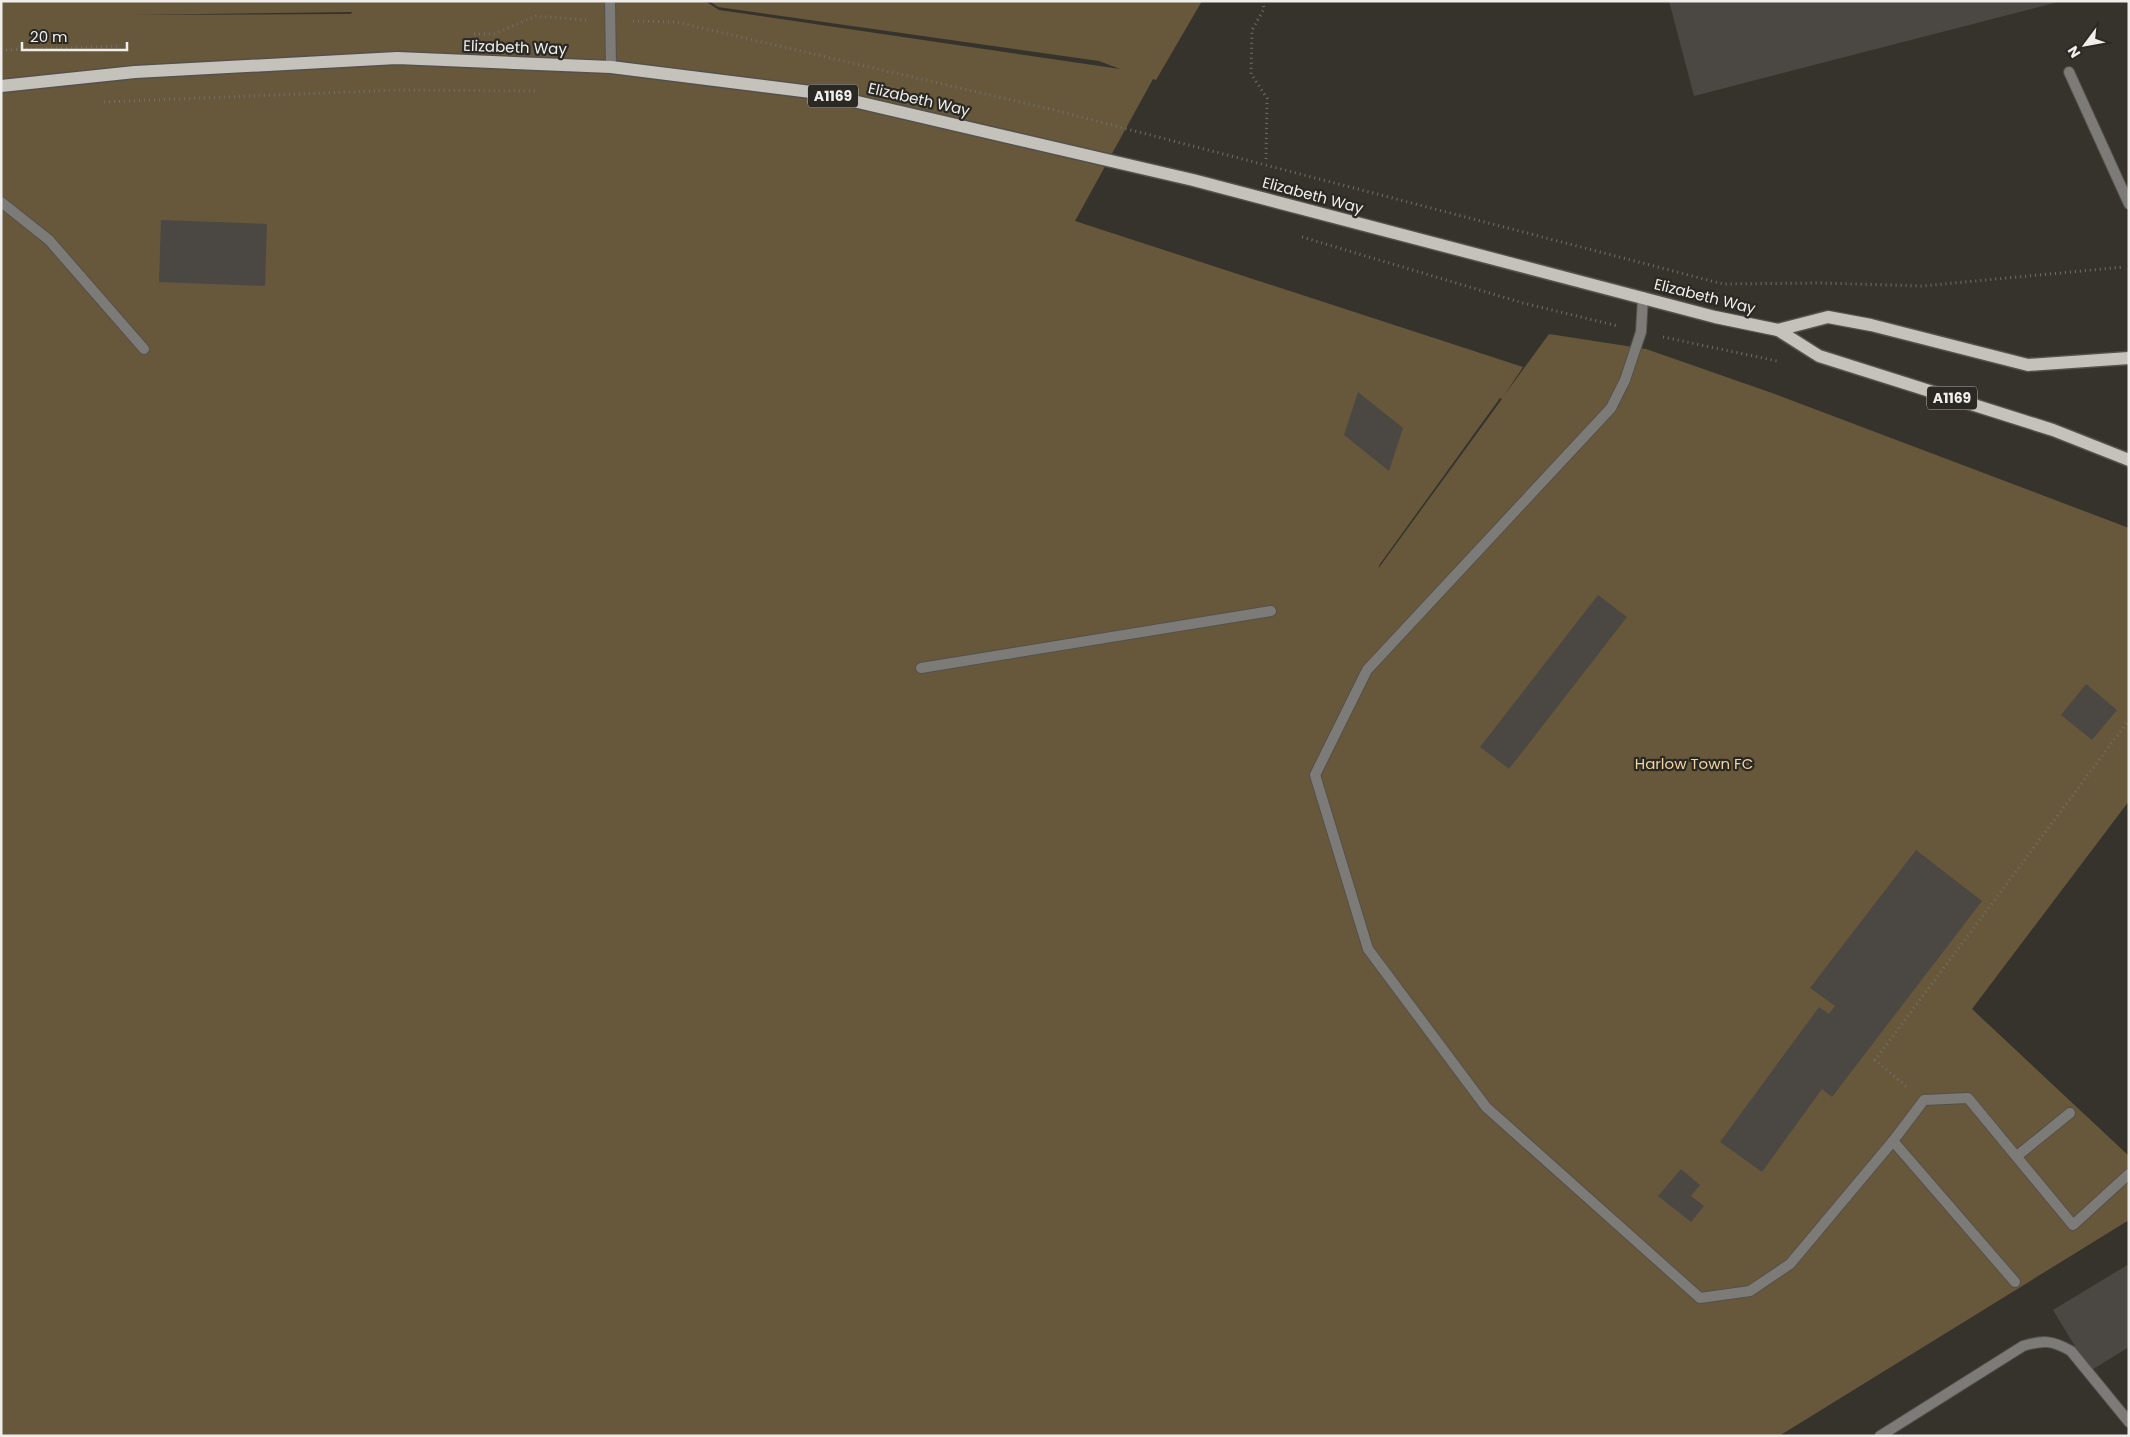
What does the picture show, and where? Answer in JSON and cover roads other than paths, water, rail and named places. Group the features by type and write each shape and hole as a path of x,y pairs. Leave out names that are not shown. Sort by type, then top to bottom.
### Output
{"main road":[{"name":"Elizabeth Way","path":"1,86 134,72 397,58 611,67 819,93 1193,180 1715,317 1778,330 1819,356 2053,430 2129,460"},
{"name":"Elizabeth Way","path":"1778,330 1828,317 1871,325 2028,365 2129,358"}],"street":[{"path":"610,1 611,67"},
{"path":"2069,72 2129,204"},
{"path":"1,202 48,240 144,349"},
{"path":"1643,297 1641,332 1625,380 1611,408 1367,670 1315,775 1368,949 1486,1106 1700,1298 1750,1291 1790,1264 1893,1142 1924,1100 1968,1098 2073,1225 2129,1174"},
{"path":"921,668 1271,611"},
{"path":"2017,1156 2070,1113"},
{"path":"1893,1142 2015,1282"},
{"path":"1880,1436 2023,1346 2042,1340 2059,1344 2071,1351 2129,1422"}],"park label":[{"name":"Harlow Town FC","path":"1694,763"}]}
